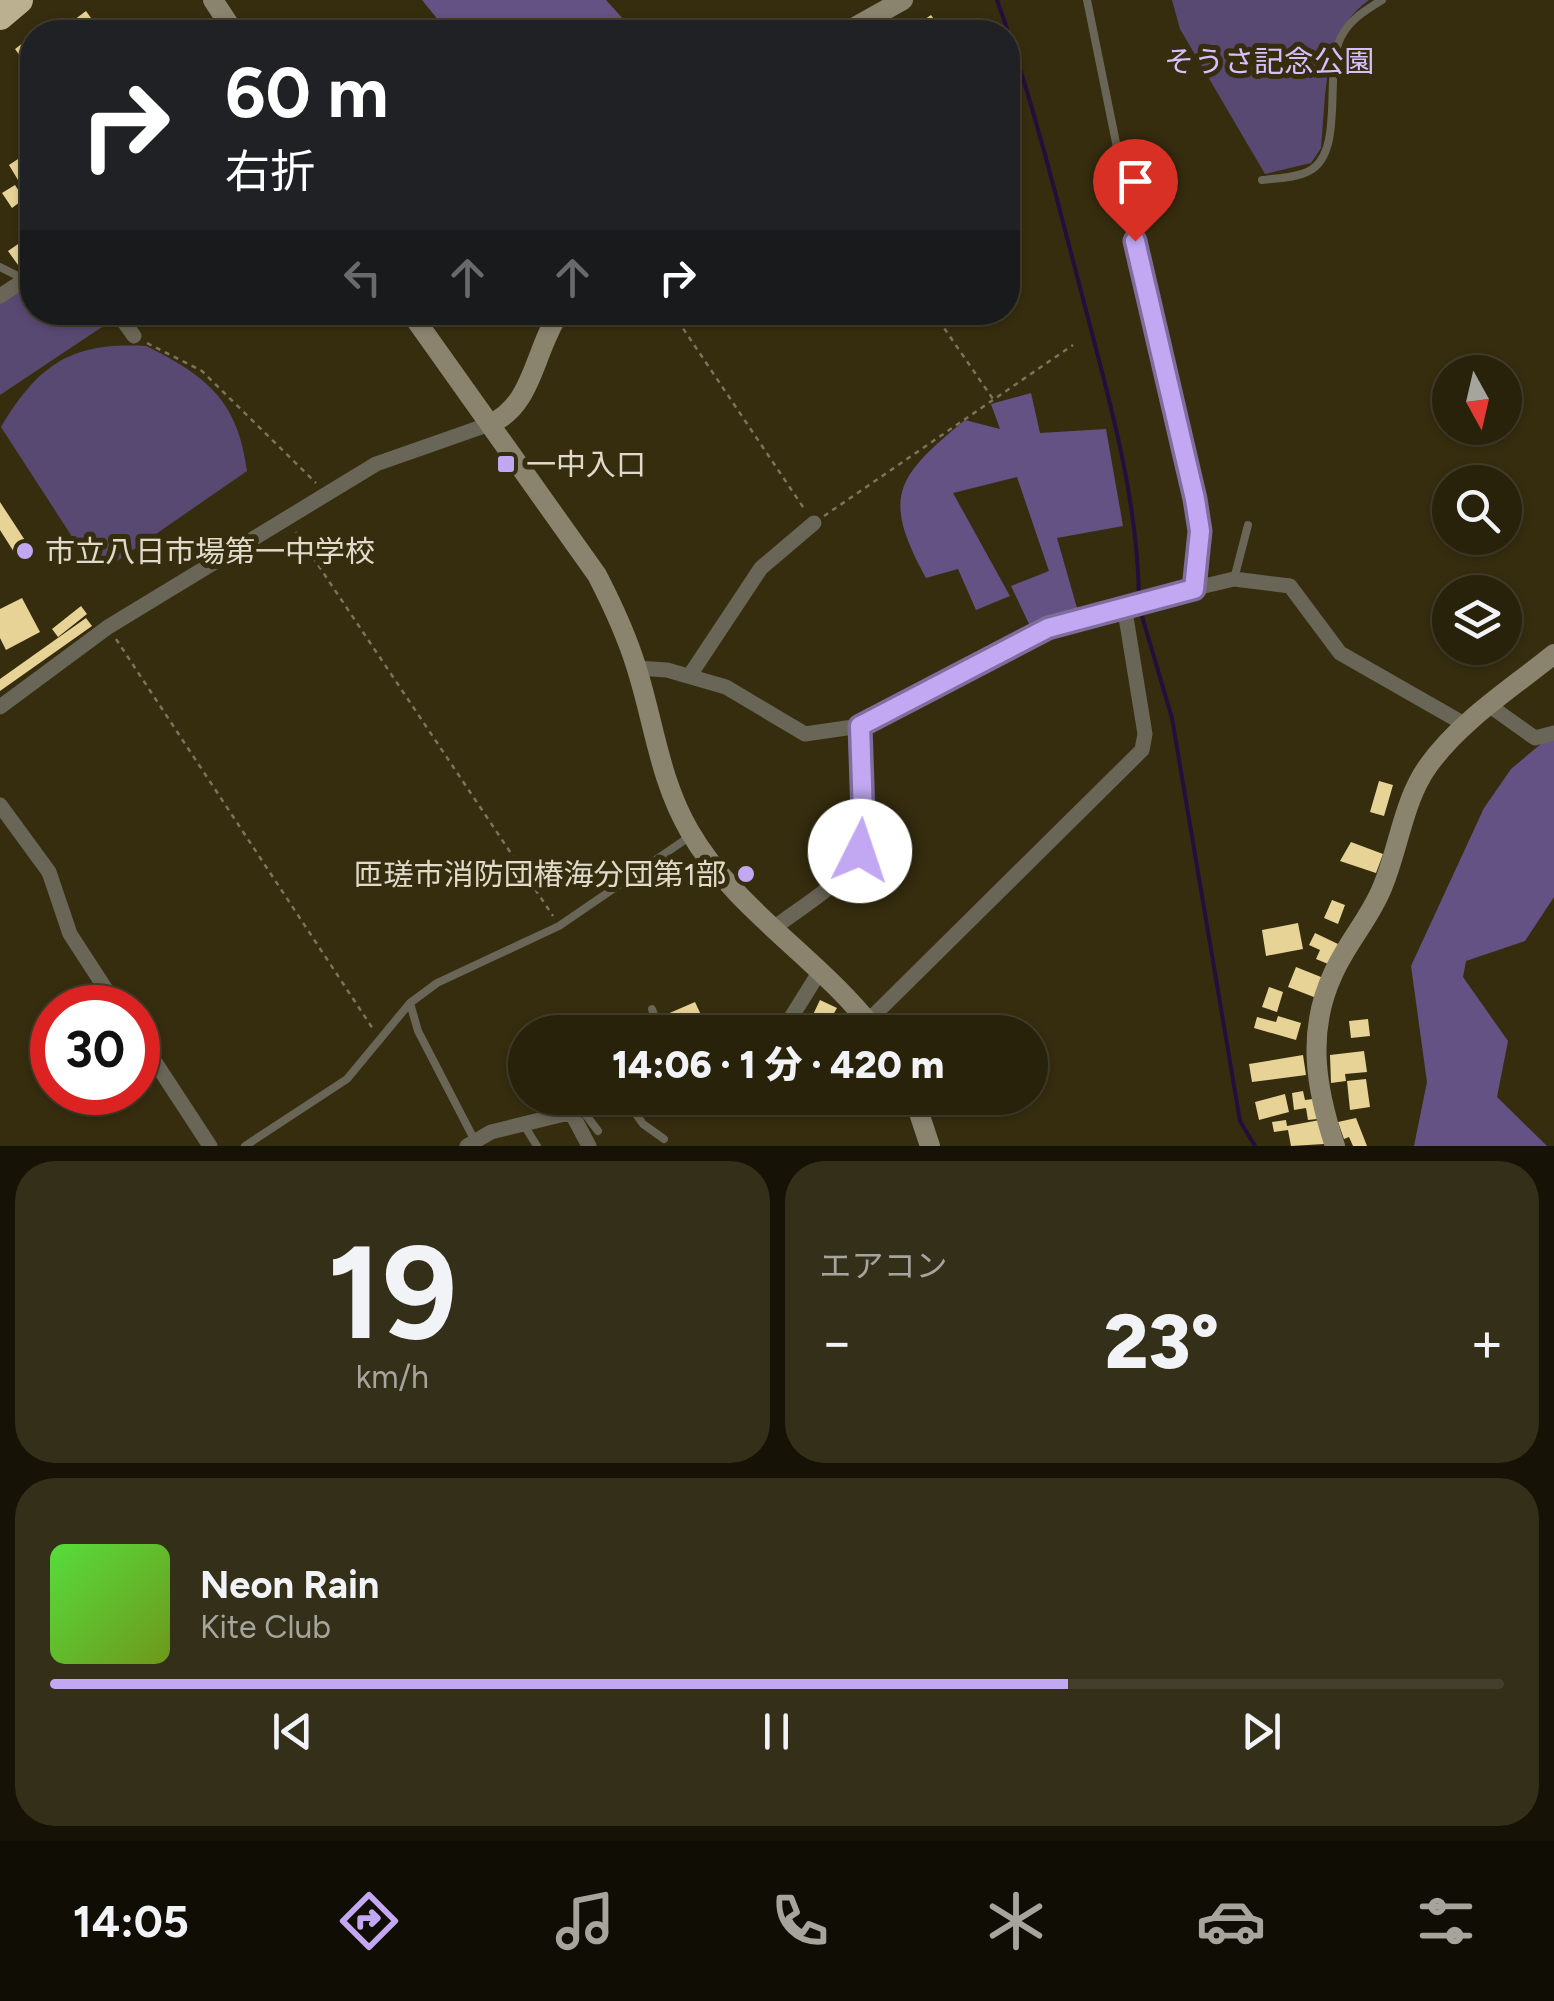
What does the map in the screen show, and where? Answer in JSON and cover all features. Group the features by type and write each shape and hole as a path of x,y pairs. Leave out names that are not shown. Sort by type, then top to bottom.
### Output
{"highway":[{"path":"0,16 18,0"}],"street":[{"path":"868,20 904,0"},
{"path":"126,325 134,336"},
{"path":"419,325 597,575 616,610 637,668 663,773 692,835 774,928 861,1015"},
{"path":"0,707 108,627 376,464 490,424 519,406 551,325"},
{"path":"690,675 761,568 814,523"},
{"path":"637,668 690,675 726,686 797,733 860,726 1032,636 1124,605 1234,580 1290,586 1340,653 1466,724"},
{"path":"884,1015 1142,750 1144,734 1124,605"},
{"path":"1335,1146 1316,1089 1315,1066 1331,977 1381,890 1419,782 1466,724 1554,654"},
{"path":"1490,706 1535,738 1554,734"},
{"path":"774,928 838,877 860,851 860,726"},
{"path":"0,805 49,872 70,934 103,985"},
{"path":"793,1015 820,971"},
{"path":"160,1070 210,1146"},
{"path":"471,1144 560,1115"},
{"path":"577,1115 589,1146"},
{"path":"920,1115 930,1146"}],"lane":[{"path":"1087,0 1148,300 1195,499 1200,531 1194,589"},
{"path":"1262,180 1309,171 1322,160 1328,142 1340,39 1355,17 1382,0"},
{"path":"1234,580 1248,526"},
{"path":"245,1146 347,1079 410,1003 437,983 559,926 692,835"},
{"path":"410,1003 418,1031 471,1144"},
{"path":"652,1009 654,1015"},
{"path":"580,1115 598,1131"},
{"path":"638,1115 643,1124 664,1139"},
{"path":"524,1124 537,1146"}],"path":[{"path":"681,325 814,523 1073,345"},
{"path":"942,325 994,400"},
{"path":"134,336 202,370 328,495"},
{"path":"288,518 559,926"},
{"path":"108,627 380,1038"}],"green space":[{"name":"そうさ記念公園","path":"1172,0 1369,0 1353,14 1334,48 1326,86 1321,148 1311,163 1265,174 1180,29"},
{"path":"20,289 20,325 105,325 0,395 0,303"},
{"path":"146,346 186,368 216,394 236,426 247,471 114,563 91,566 1,427 29,387 60,361 97,348"}],"shaded area":[{"path":"422,0 606,0 624,20 438,20"},
{"path":"1031,393 1040,433 1106,429 1123,526 1057,538 1077,608 1030,626 1011,586 1049,571 1017,477 953,493 1010,596 976,610 958,569 926,578 903,527 900,507 910,473 942,440 965,420 1000,429 991,404"},
{"path":"1554,733 1554,897 1525,941 1466,961 1463,977 1508,1041 1497,1097 1547,1146 1414,1146 1427,1082 1411,966 1484,808 1511,769"}],"building":[{"path":"86,11 92,20 74,20"},
{"path":"20,158 20,179 18,180 9,165"},
{"path":"15,185 20,202 12,208 2,193"},
{"path":"20,243 20,264 18,265 8,251"},
{"path":"0,502 32,551 19,560 0,530"},
{"path":"22,598 40,632 6,650 0,638 0,609"},
{"path":"81,606 87,614 58,637 52,629"},
{"path":"86,618 92,626 0,691 0,679"},
{"path":"1379,781 1393,785 1384,816 1370,812"},
{"path":"1351,842 1383,854 1376,873 1340,861"},
{"path":"1332,900 1345,905 1338,924 1324,918"},
{"path":"1298,923 1303,949 1266,956 1262,930"},
{"path":"1315,933 1338,944 1328,964 1316,959 1320,950 1309,945"},
{"path":"1296,967 1326,979 1319,999 1288,987"},
{"path":"1269,987 1283,992 1277,1012 1262,1007"},
{"path":"820,1000 837,1008 833,1015 813,1015"},
{"path":"695,1002 701,1015 665,1015"},
{"path":"1278,1016 1301,1023 1296,1040 1254,1028 1257,1017 1276,1022"},
{"path":"1368,1019 1370,1036 1351,1038 1349,1021"},
{"path":"1364,1051 1367,1072 1345,1074 1346,1081 1331,1083 1330,1055"},
{"path":"1303,1055 1306,1075 1252,1082 1249,1064"},
{"path":"1366,1079 1370,1107 1350,1110 1347,1081"},
{"path":"1303,1091 1305,1100 1313,1099 1317,1119 1308,1120 1306,1108 1294,1110 1292,1093"},
{"path":"1285,1094 1289,1112 1259,1120 1255,1102"},
{"path":"1356,1118 1367,1146 1353,1146 1349,1137 1344,1139 1338,1122"},
{"path":"1286,1120 1287,1126 1320,1120 1324,1144 1291,1146 1288,1130 1274,1132 1272,1122"}],"waterway":[{"path":"997,0 1004,20"},
{"path":"1020,70 1111,407 1133,520 1139,596"},
{"path":"1139,606 1172,718 1240,1121 1255,1146"}],"place":[{"name":"一中入口","path":"506,464"},
{"name":"市立八日市場第一中学校","path":"25,551"},
{"name":"匝瑳市消防団椿海分団第1部","path":"746,874"}],"route":[{"path":"860,851 860,726 1048,628 1194,589 1200,531 1195,499 1135,241"}]}
